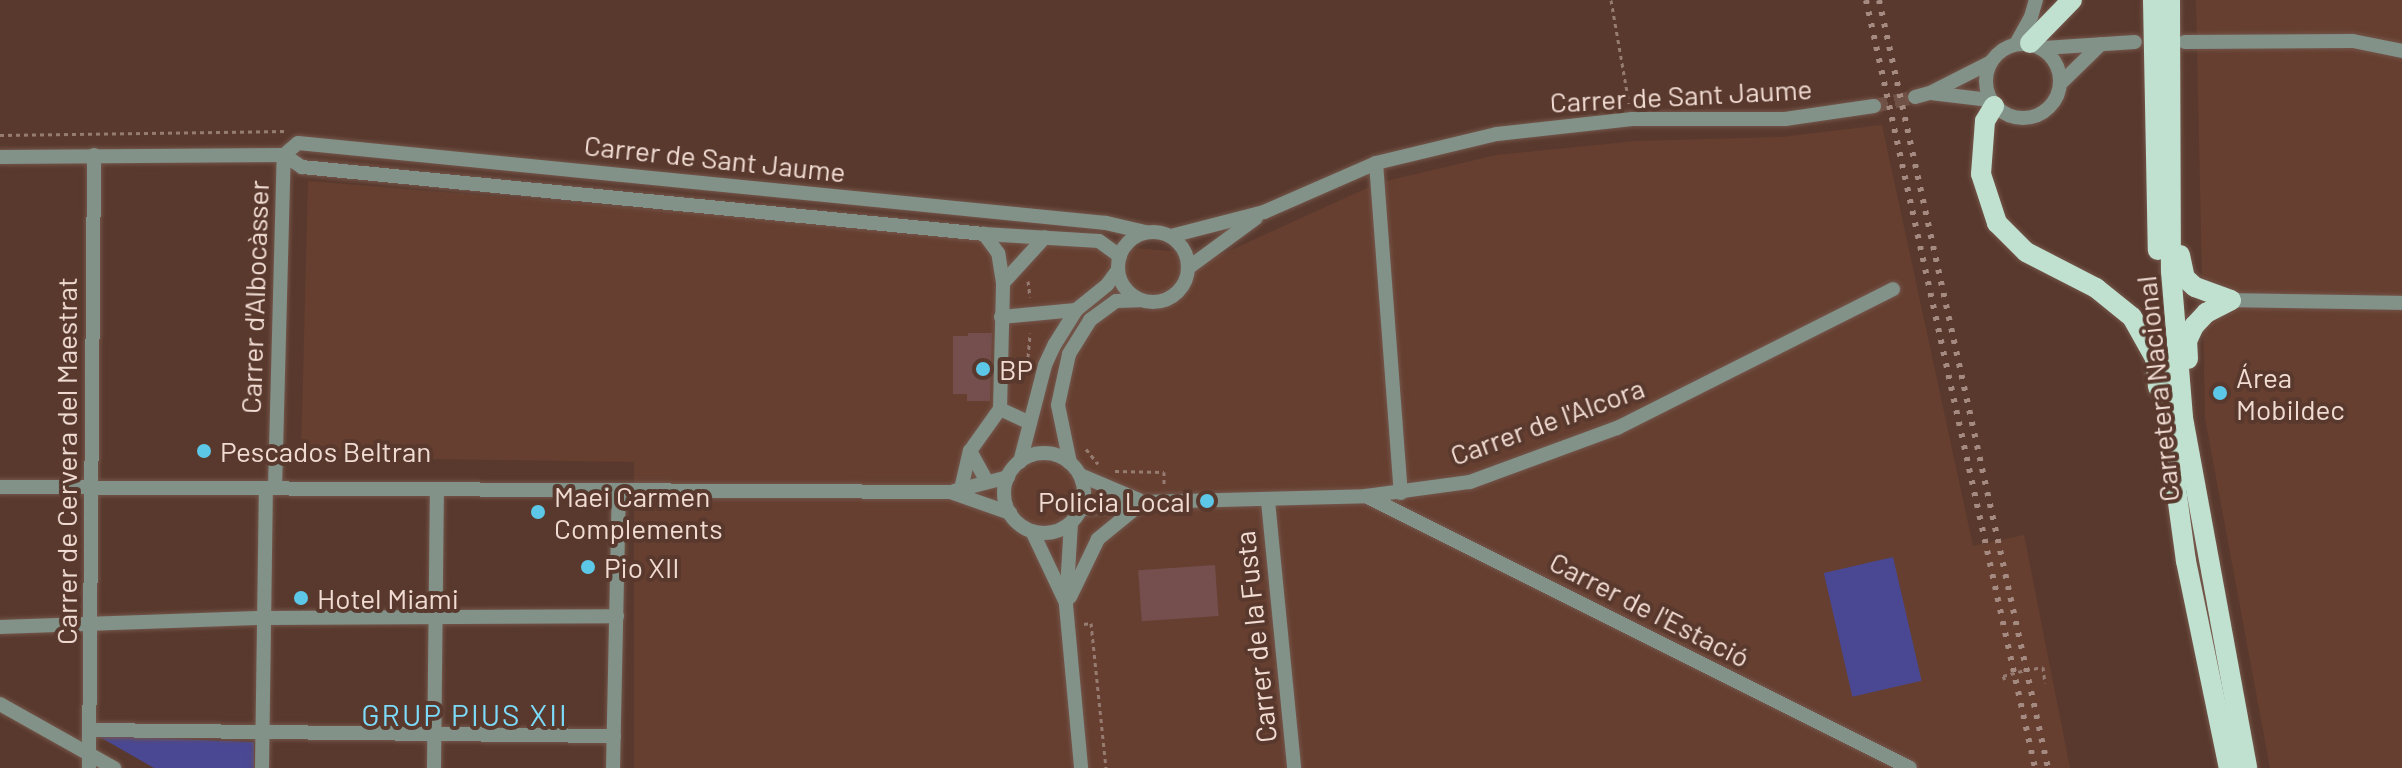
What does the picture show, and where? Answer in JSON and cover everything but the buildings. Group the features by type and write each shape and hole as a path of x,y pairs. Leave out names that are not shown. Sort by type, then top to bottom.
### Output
{"main road":[{"path":"2030,45 2072,0"},
{"name":"Carretera Nacional","path":"2153,0 2159,269 2175,481 2186,561 2229,768"},
{"name":"Carretera Nacional","path":"2170,0 2171,271 2191,463 2247,768"},
{"path":"1992,103 1985,121 1981,174 1997,223 2026,252 2096,288 2132,317 2155,358 2163,439 2175,481"},
{"path":"2171,197 2185,278 2195,287 2231,300"},
{"path":"2191,463 2193,437 2187,341 2206,313 2231,300"}],"street":[{"path":"2030,45 2031,17 2036,0"},
{"path":"2185,42 2353,41 2402,51"},
{"path":"1992,103 1985,81 1991,62 2001,50 2030,45 2135,42"},
{"path":"1991,62 1923,95 1992,103 2013,118 2036,117 2054,104 2062,82 2101,44"},
{"path":"2030,45 2057,63 2062,82"},
{"name":"Carrer de Sant Jaume","path":"1171,236 1264,212 1376,163 1497,134 1632,119 1785,119 1874,106"},
{"name":"Carrer de Sant Jaume","path":"298,143 1106,223 1145,232"},
{"path":"284,155 298,143"},
{"name":"Carrer de Cervera del Maestrat","path":"89,761 94,155"},
{"name":"Carrer de Sant Jaume","path":"0,157 284,155 302,167 984,234 1099,241 1119,263"},
{"name":"Carrer d'Albocàsser","path":"262,768 264,618 284,155"},
{"path":"1376,163 1401,493"},
{"name":"Carrer de Sant Jaume","path":"1188,268 1264,212"},
{"path":"1010,513 1005,499 1008,477 1020,462 1045,365 1076,310 1107,285 1125,245 1145,232 1171,236 1184,250 1188,268 1186,278 1173,295 1164,300 1116,301 1090,320 1069,354 1058,405 1070,463 1080,475 1084,491 1081,509 1071,523 1050,533 1032,531"},
{"path":"956,491 970,451 1000,409 1003,283 998,253 984,234"},
{"path":"1003,283 1045,237"},
{"path":"1119,263 1126,289 1143,300"},
{"name":"Carrer de l'Alcora","path":"1081,509 1164,501 1268,501 1366,496 1470,482 1617,428 1893,289"},
{"path":"2231,300 2402,303"},
{"path":"1001,317 1076,310"},
{"path":"1000,409 1030,423"},
{"path":"970,451 987,482"},
{"path":"1020,462 1046,454 1070,463"},
{"name":"Carrer de l'Alcora","path":"1080,475 1143,502"},
{"path":"0,487 956,491 1008,477"},
{"path":"434,768 437,489"},
{"path":"613,768 619,490"},
{"path":"956,491 1010,513 1032,531 1066,605"},
{"name":"Carrer de l'Estació","path":"1366,496 1910,768"},
{"name":"Carrer de la Fusta","path":"1268,501 1294,768"},
{"path":"1066,605 1098,539 1143,502"},
{"path":"1071,523 1066,605 1081,768"},
{"path":"0,627 264,618 617,616"},
{"path":"0,704 89,761 114,768"},
{"path":"90,730 614,736"}],"path":[{"path":"1611,0 1632,119"},
{"path":"0,135 287,131 299,132 298,143"},
{"path":"1024,260 1032,314 1028,360 1045,365"},
{"path":"1085,447 1106,471 1164,472 1164,501"},
{"path":"1068,625 1091,623 1106,768"},
{"path":"2004,678 2043,667 2045,683"}],"shaded area":[{"path":"2196,0 2402,0 2402,768 2270,768 2205,418"},
{"path":"1882,125 1973,546 2024,535 2070,768 634,768 634,462 301,457 308,181 1220,255 1378,183 1496,155 1636,141 1782,137"},
{"path":"1893,557 1922,681 1852,697 1824,573"},
{"path":"98,736 254,742 254,768 154,768"}],"tunnel":[{"path":"1874,106 1915,97"}],"railway":[{"path":"1866,0 2035,768"},
{"path":"1879,0 2048,768"}],"place":[{"name":"BP","path":"983,369"},
{"name":"Área Mobildec","path":"2220,393"},
{"name":"Pescados Beltran","path":"204,451"},
{"name":"Policia Local","path":"1207,501"},
{"name":"Maei Carmen Complements","path":"538,512"},
{"name":"Pio XII","path":"588,567"},
{"name":"Hotel Miami","path":"301,598"}],"district":[{"name":"GRUP PIUS XII","path":"465,714"}]}
